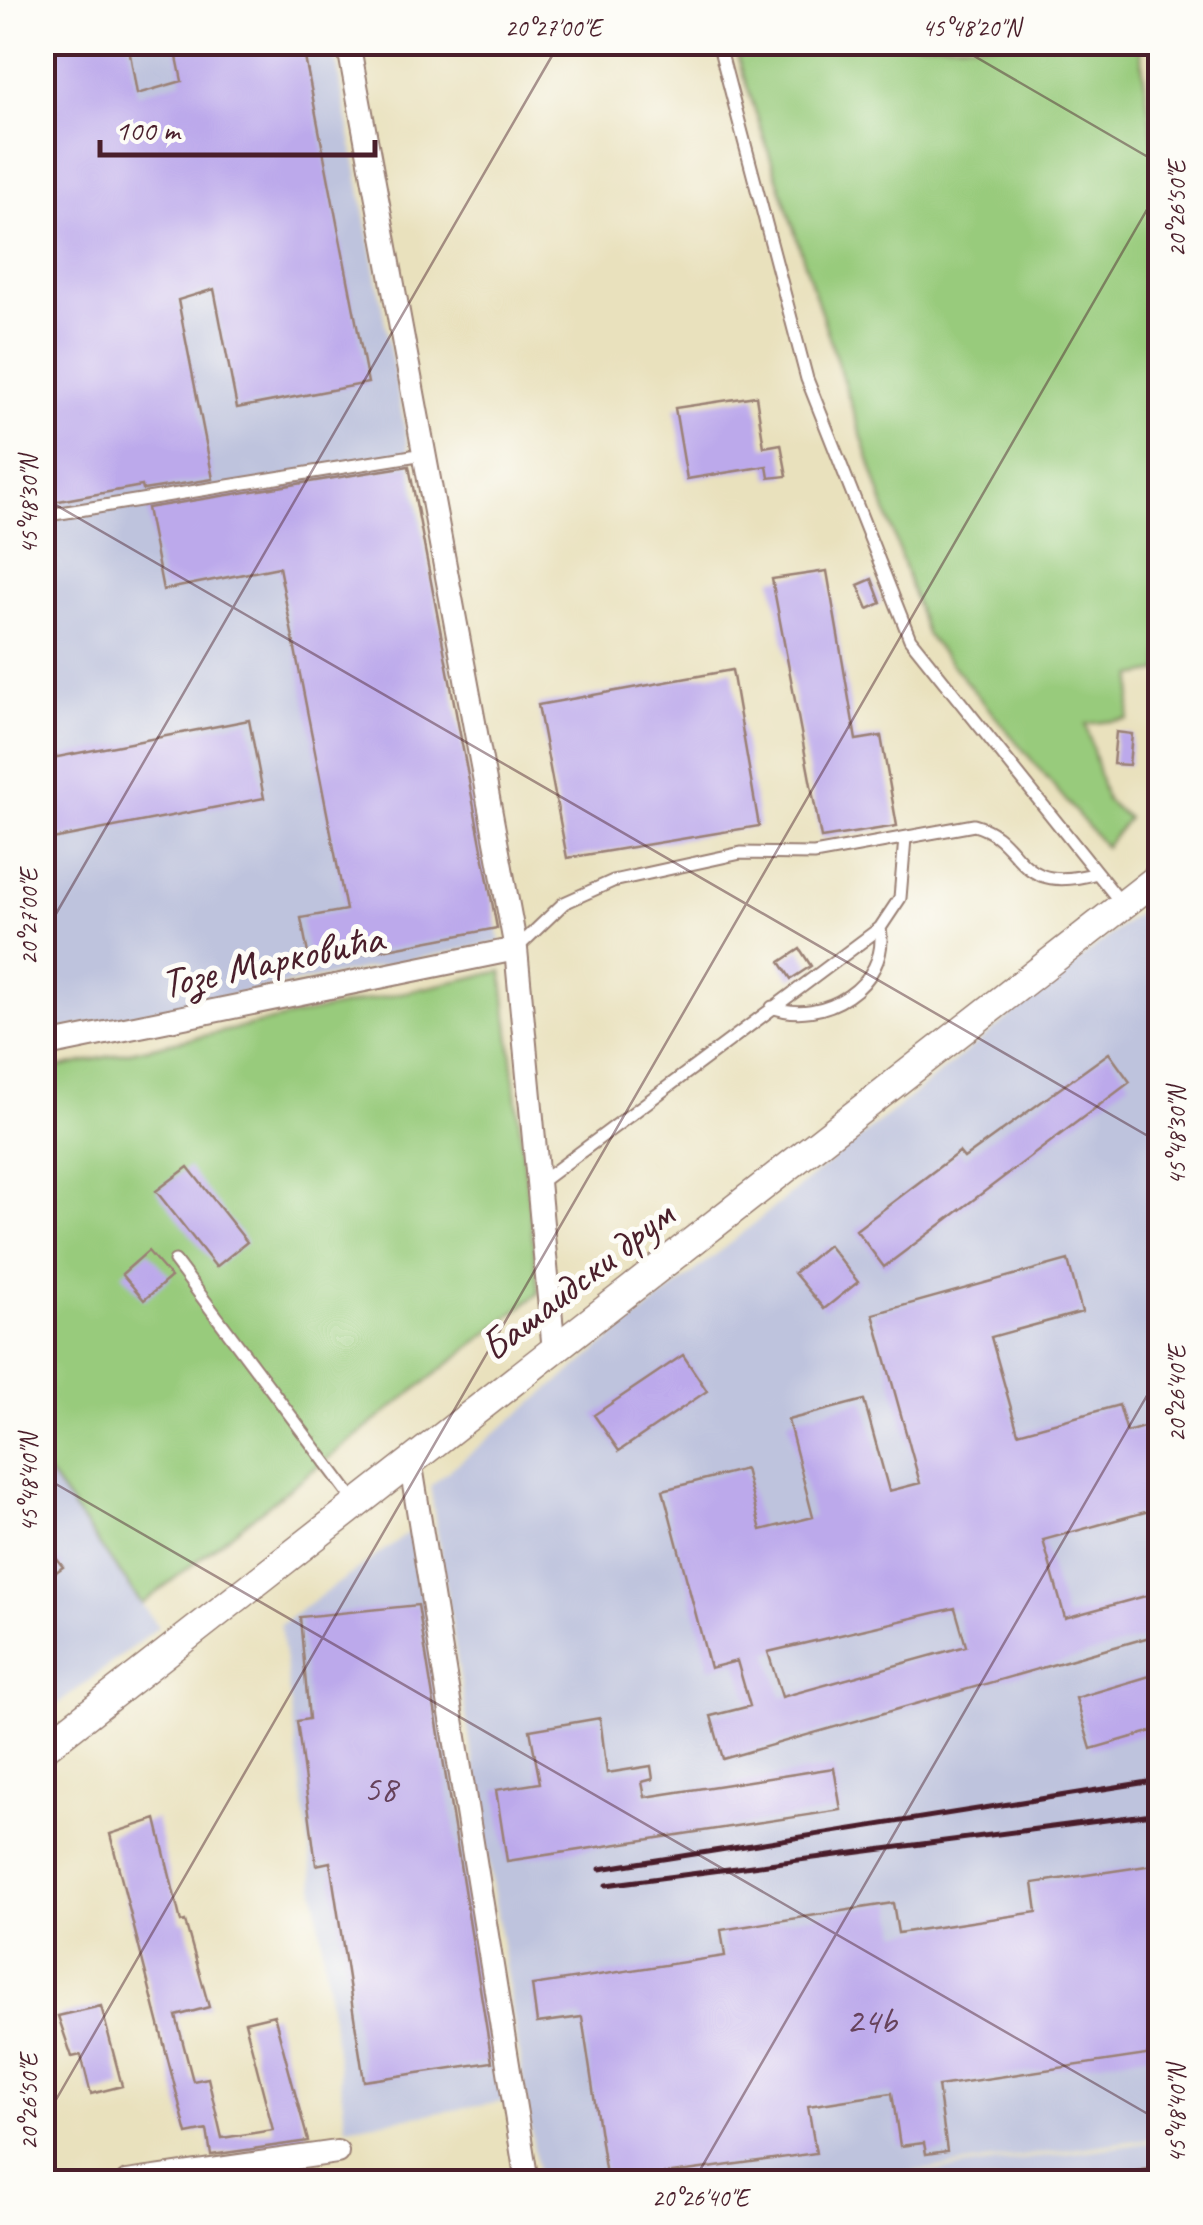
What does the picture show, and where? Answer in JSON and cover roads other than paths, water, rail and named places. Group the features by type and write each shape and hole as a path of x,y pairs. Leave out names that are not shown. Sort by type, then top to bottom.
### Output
{"street":[{"path":"348,42 516,950 554,1351"},
{"name":"Башаидски друм","path":"42,1750 1160,876"},
{"name":"Тозе Марковића","path":"42,1046 516,950"},
{"path":"410,1460 527,2182"},
{"path":"128,2182 337,2152"}],"lane":[{"path":"718,42 807,379 910,639 1122,904"},
{"path":"42,516 424,454"},
{"path":"516,950 564,903 613,881 741,853 814,854 974,825 988,830 1022,864 1043,877 1097,873"},
{"path":"538,1184 880,928 900,898 905,838"},
{"path":"772,1007 798,1011 846,999 866,980 880,955 880,928"},
{"path":"175,1261 356,1503"}],"railway":[{"path":"600,1869 1160,1780"},
{"path":"606,1885 1160,1813"}]}
